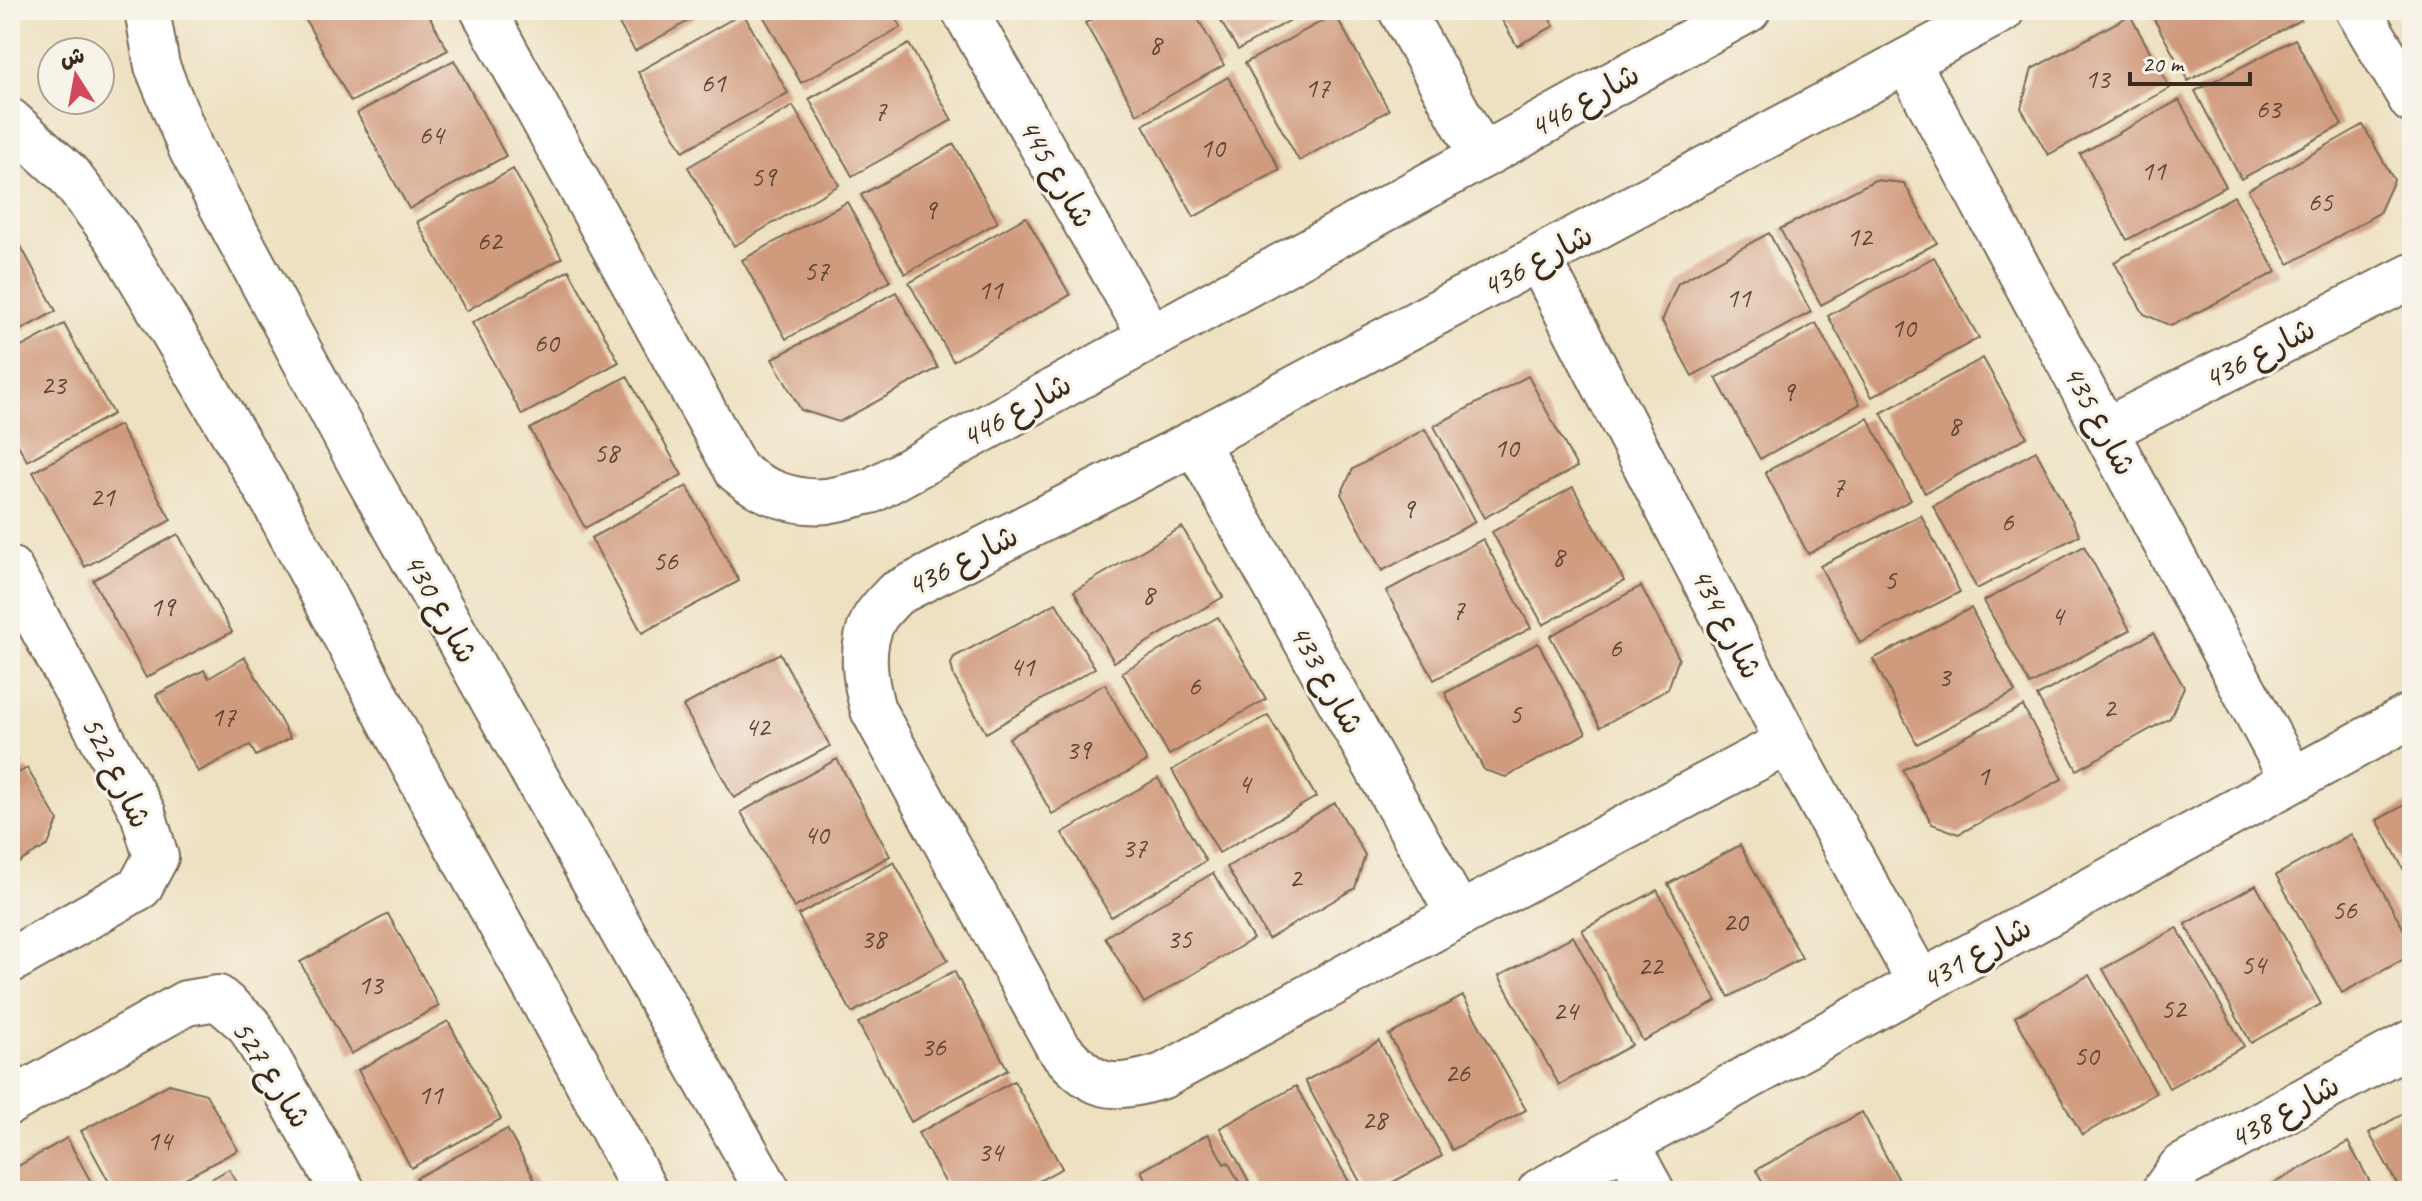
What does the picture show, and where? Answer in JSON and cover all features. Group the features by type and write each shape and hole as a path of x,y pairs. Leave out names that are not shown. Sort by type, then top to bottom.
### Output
{"street":[{"name":"شارع 430","path":"147,10 157,66 191,149 364,471 768,1191"},
{"name":"شارع 446","path":"483,10 737,471 755,487 786,496 824,501 871,491 1150,335 1748,10"},
{"name":"شارع 445","path":"964,10 1150,335"},
{"path":"1401,10 1482,156"},
{"name":"شارع 436","path":"1788,742 1459,915 1163,1076 1135,1084 1106,1086 1079,1072 1058,1047 873,710 865,679 866,644 874,619 895,594 1195,442 2002,10"},
{"path":"2358,10 2412,101"},
{"name":"شارع 435","path":"1907,61 2292,779"},
{"path":"10,121 67,173 115,235 274,502 645,1191"},
{"name":"شارع 434","path":"1539,259 1788,742 1920,983"},
{"name":"شارع 436","path":"2106,430 2412,276"},
{"name":"شارع 433","path":"1195,442 1459,915"},
{"name":"شارع 522","path":"10,569 143,813 156,857 140,887 10,961"},
{"name":"شارع 431","path":"1540,1191 2412,715"},
{"name":"شارع 527","path":"10,1102 186,1003 218,998 249,1025 343,1191"},
{"name":"شارع 438","path":"2164,1191 2181,1167 2412,1042"},
{"path":"1626,1143 1652,1191"}],"building":[{"path":"300,10 426,10 448,50 351,102"},
{"path":"611,10 708,10 635,51"},
{"path":"760,10 891,10 901,27 801,83"},
{"path":"1109,10 1193,10 1224,65 1137,114 1085,23"},
{"path":"1214,10 1308,10 1238,50"},
{"path":"1496,10 1555,10 1547,15 1554,26 1517,46"},
{"path":"2149,10 2295,10 2301,20 2188,81"},
{"path":"743,13 788,93 683,151 638,72"},
{"path":"1335,14 1389,110 1299,161 1245,63"},
{"path":"2130,15 2170,88 2048,155 2021,108 2032,69"},
{"path":"2295,39 2342,125 2241,179 2195,91"},
{"path":"909,44 952,120 852,176 809,99"},
{"path":"454,60 506,156 409,209 357,113"},
{"path":"1228,77 1280,170 1194,217 1143,125"},
{"path":"2179,100 2226,186 2127,240 2080,154"},
{"path":"793,106 839,185 734,246 688,167"},
{"path":"2363,125 2394,180 2379,213 2289,264 2248,190"},
{"path":"954,144 998,222 905,274 861,195"},
{"path":"513,169 562,258 466,311 417,222"},
{"path":"1875,180 1904,183 1937,243 1821,305 1780,229"},
{"path":"2234,196 2276,272 2171,326 2144,314 2114,262"},
{"path":"847,202 890,281 786,339 742,260"},
{"path":"1026,217 1070,295 953,361 909,283"},
{"path":"10,226 56,311 10,336"},
{"path":"1769,233 1811,312 1692,376 1662,321 1678,283"},
{"path":"1934,257 1979,338 1872,397 1828,316"},
{"path":"569,270 619,362 522,415 472,323"},
{"path":"896,292 938,368 839,422 801,410 772,359"},
{"path":"1816,323 1860,404 1760,459 1716,378"},
{"path":"64,324 113,414 27,461 10,430 10,353"},
{"path":"1983,358 2027,437 1925,493 1881,413"},
{"path":"627,376 682,475 585,528 530,429"},
{"path":"1528,376 1577,467 1484,518 1434,426"},
{"path":"1868,418 1911,500 1808,554 1765,472"},
{"path":"119,425 171,520 85,567 33,472"},
{"path":"1425,429 1475,522 1382,571 1341,494 1353,469"},
{"path":"2036,451 2080,535 1977,589 1933,506"},
{"path":"687,486 739,581 642,633 591,538"},
{"path":"1573,487 1624,581 1543,625 1492,532"},
{"path":"1921,515 1960,592 1860,643 1820,566"},
{"path":"1182,527 1223,597 1114,662 1074,591"},
{"path":"178,534 232,632 146,678 93,580"},
{"path":"1483,539 1531,628 1434,680 1386,591"},
{"path":"2084,546 2130,630 2030,685 1984,601"},
{"path":"1641,586 1679,658 1668,689 1600,727 1550,636"},
{"path":"1056,603 1095,668 986,733 954,677 951,664 954,657"},
{"path":"1971,608 2015,692 1917,744 1873,659"},
{"path":"1218,617 1266,699 1169,755 1122,672"},
{"path":"2153,633 2184,687 2170,718 2077,770 2037,696"},
{"path":"1538,643 1586,733 1506,777 1484,770 1445,693"},
{"path":"780,653 830,746 734,798 683,706"},
{"path":"245,657 290,738 256,756 250,745 198,772 156,695 204,670 209,678"},
{"path":"1105,684 1147,761 1052,814 1009,738"},
{"path":"2023,706 2062,779 1959,834 1932,824 1903,770"},
{"path":"1268,715 1316,797 1219,853 1172,770"},
{"path":"10,746 18,760 10,765"},
{"path":"837,759 890,856 794,908 741,812"},
{"path":"27,768 58,821 48,845 10,868 10,778"},
{"path":"1158,778 1206,861 1111,917 1062,833"},
{"path":"2412,801 2412,885 2377,820"},
{"path":"1335,803 1365,855 1355,888 1268,939 1227,867"},
{"path":"2351,834 2412,944 2412,955 2342,993 2276,875"},
{"path":"1740,845 1802,958 1729,997 1668,884"},
{"path":"894,862 948,960 852,1013 798,915"},
{"path":"1213,873 1253,939 1144,1003 1105,937"},
{"path":"2256,885 2321,1004 2251,1043 2185,924"},
{"path":"1657,890 1717,1001 1643,1041 1582,930"},
{"path":"388,914 439,1006 351,1054 300,962"},
{"path":"2177,928 2244,1046 2169,1088 2103,969"},
{"path":"1573,936 1632,1045 1559,1085 1499,976"},
{"path":"954,971 1008,1070 911,1122 858,1023"},
{"path":"2089,975 2156,1093 2082,1135 2015,1017"},
{"path":"1463,996 1526,1110 1452,1150 1389,1035"},
{"path":"448,1021 501,1119 411,1168 358,1070"},
{"path":"1379,1041 1442,1156 1376,1191 1365,1191 1305,1081"},
{"path":"1014,1081 1062,1168 1021,1191 950,1191 918,1133"},
{"path":"169,1084 206,1094 238,1150 161,1191 114,1191 81,1131"},
{"path":"1296,1086 1354,1191 1254,1191 1220,1128"},
{"path":"2412,1109 2412,1191 2401,1191 2369,1133"},
{"path":"1862,1112 1905,1191 1768,1191 1756,1170"},
{"path":"507,1129 541,1191 424,1191 416,1178"},
{"path":"1208,1134 1224,1164 1228,1162 1244,1191 1152,1191 1141,1171"},
{"path":"67,1138 96,1191 10,1191 10,1171"},
{"path":"2348,1142 2375,1191 2260,1191"},
{"path":"229,1169 242,1191 190,1191"}]}
